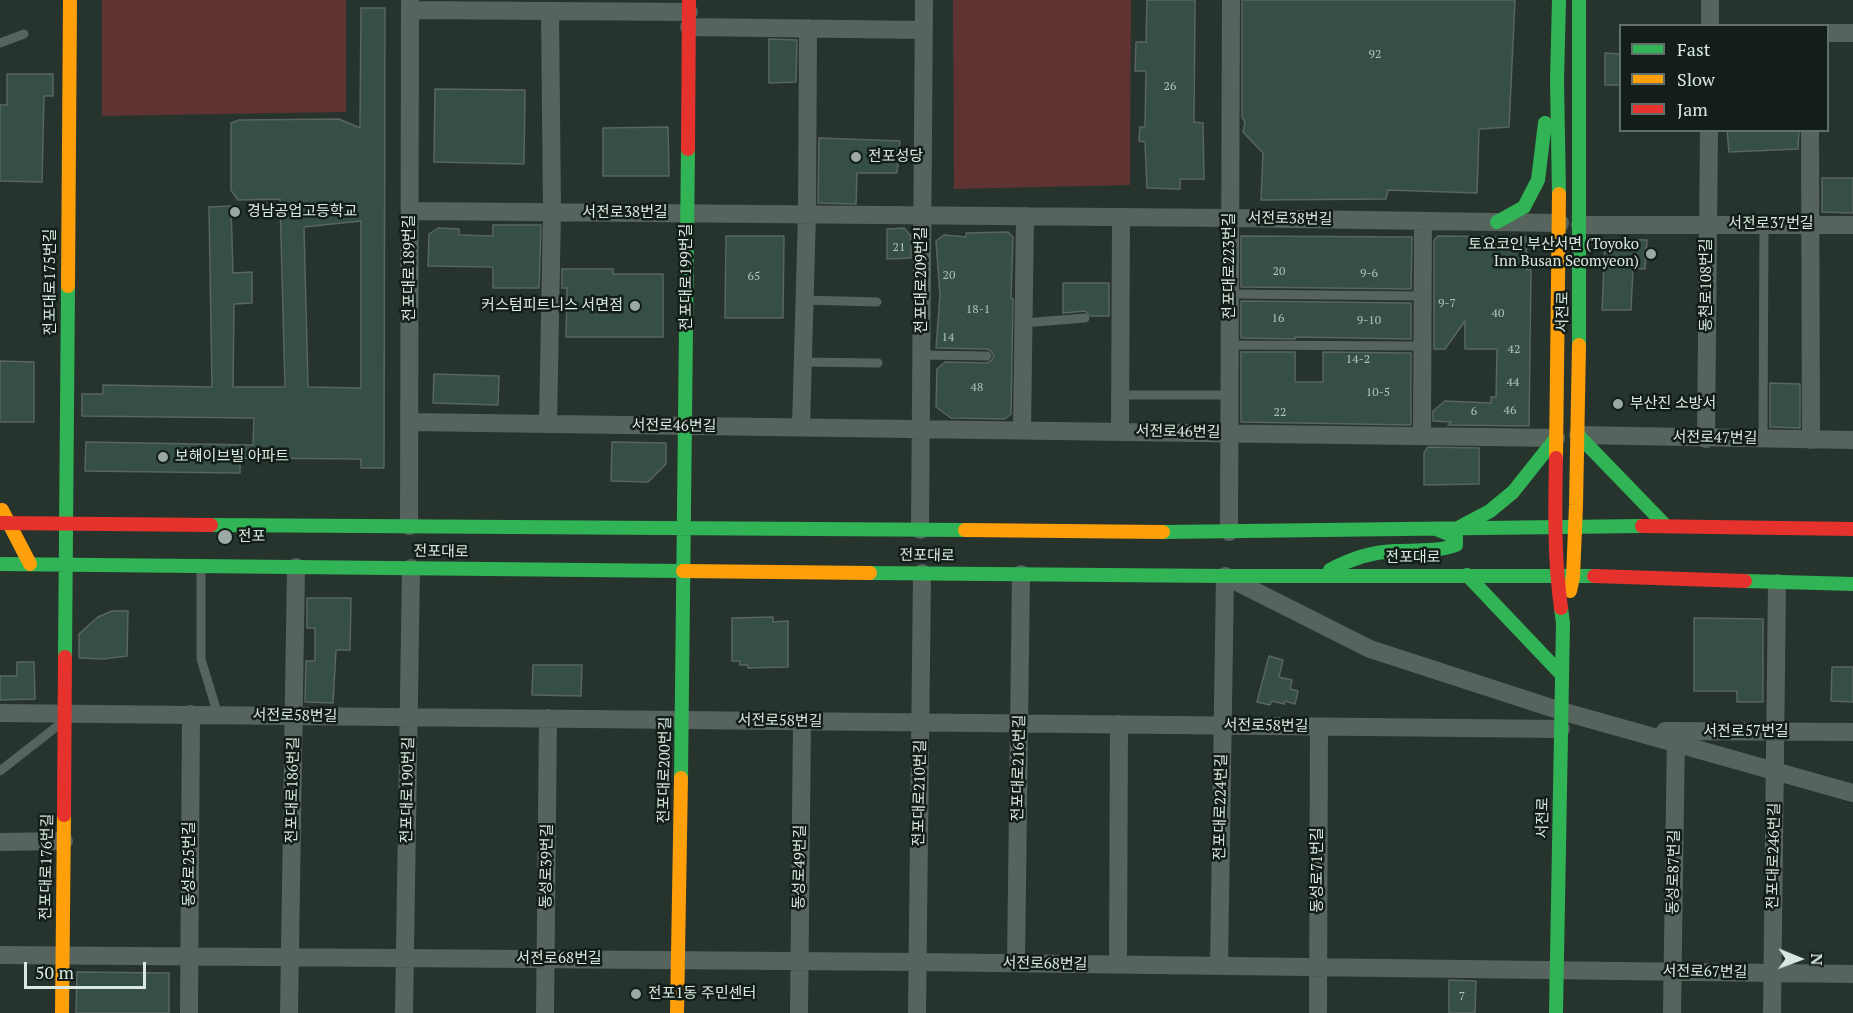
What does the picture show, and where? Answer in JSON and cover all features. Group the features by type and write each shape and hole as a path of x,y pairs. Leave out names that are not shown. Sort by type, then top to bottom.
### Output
{"main road":[{"name":"전포대로175번길","path":"66,564 70,0"},
{"name":"서전로","path":"1556,1013 1563,623 1557,577 1555,527 1560,223 1557,80 1559,0"},
{"name":"서전로","path":"1563,623 1573,577 1578,435 1580,0"},
{"name":"전포대로199번길","path":"685,528 689,13"},
{"path":"1497,222 1524,207 1538,180 1545,124 1557,80"},
{"path":"1578,435 1666,526"},
{"path":"1457,529 1490,511 1513,492 1556,438"},
{"path":"0,506 4,523 30,564"},
{"name":"전포대로","path":"4,523 1229,532 1666,526 1853,529"},
{"name":"전포대로200번길","path":"677,1013 685,528"},
{"path":"1323,574 1348,559 1391,551 1431,550 1456,545 1456,537 1436,529"},
{"name":"전포대로","path":"0,564 1225,576 1323,574 1653,577 1853,584"},
{"name":"전포대로176번길","path":"62,1013 66,564"},
{"path":"1467,575 1562,675"}],"street":[{"name":"전포대로209번길","path":"920,530 924,0"},
{"name":"전포대로223번길","path":"1229,532 1232,0"},
{"path":"1710,0 1710,24"},
{"name":"전포대로189번길","path":"409,526 410,5 550,11 689,13"},
{"path":"548,424 552,212 550,11"},
{"path":"689,13 808,28 924,30"},
{"path":"801,427 807,214 808,28"},
{"path":"1829,33 1853,33"},
{"name":"동천로108번길","path":"1706,439 1709,132"},
{"path":"1810,132 1811,440"},
{"name":"서전로38번길","path":"410,211 1560,223"},
{"path":"1022,430 1025,216"},
{"path":"1120,431 1121,217"},
{"path":"1422,435 1423,222"},
{"name":"서전로37번길","path":"1580,225 1853,225"},
{"name":"서전로46번길","path":"409,422 1556,438"},
{"name":"서전로47번길","path":"1578,435 1853,440"},
{"name":"전포대로186번길","path":"289,1013 296,567"},
{"name":"전포대로190번길","path":"404,1013 411,568"},
{"name":"전포대로210번길","path":"917,1013 922,573"},
{"name":"전포대로216번길","path":"1016,963 1021,574"},
{"path":"1225,576 1370,649 1561,720"},
{"name":"전포대로224번길","path":"1219,966 1225,576"},
{"name":"전포대로246번길","path":"1772,1013 1777,583"},
{"name":"서전로58번길","path":"0,712 65,717 190,714 1319,727 1561,720"},
{"name":"동성로25번길","path":"189,1013 190,714"},
{"name":"동성로39번길","path":"545,1013 549,718"},
{"name":"서전로57번길","path":"1561,720 1676,737 1775,732 1853,732"},
{"name":"동성로49번길","path":"799,1013 802,721"},
{"path":"1118,964 1119,724"},
{"name":"동성로71번길","path":"1318,1013 1319,727"},
{"path":"1676,737 1775,771 1853,793"},
{"name":"동성로87번길","path":"1672,1013 1676,737"},
{"path":"0,842 64,840"},
{"name":"서전로68번길","path":"0,956 918,962 1557,971"},
{"name":"서전로67번길","path":"1557,971 1853,974"}],"lane":[{"path":"0,43 24,34"},
{"path":"1763,439 1764,224"},
{"path":"1230,294 1422,296"},
{"path":"805,300 877,302"},
{"path":"1024,323 1085,318"},
{"path":"1230,345 1422,346"},
{"path":"922,355 987,356"},
{"path":"803,362 878,363"},
{"path":"1120,395 1230,395"},
{"path":"201,566 201,659 218,715"},
{"path":"0,771 65,717"}],"shaded area":[{"path":"102,0 346,0 346,112 102,116"},
{"path":"953,0 1131,0 1130,185 954,189"}],"building":[{"path":"1147,0 1195,0 1194,122 1203,123 1204,179 1180,179 1180,189 1147,188 1145,142 1139,141 1140,127 1145,127 1146,71 1135,71 1136,42 1146,42"},
{"path":"1242,0 1515,0 1509,127 1479,129 1477,193 1388,190 1386,199 1261,200 1263,153 1243,132 1245,122 1242,117"},
{"path":"361,8 385,8 384,468 361,468 361,459 240,458 240,473 85,471 86,442 253,445 254,418 82,416 82,394 103,394 103,385 212,387 209,207 231,206 233,273 252,272 252,303 234,304 233,387 285,387 280,199 238,200 231,190 231,123 239,120 339,119 360,128","holes":["361,221 361,388 308,387 304,227"]},
{"path":"769,39 797,40 796,82 769,83"},
{"path":"1605,53 1619,54 1619,85 1605,85"},
{"path":"7,74 53,74 53,96 44,96 42,182 0,181 0,105 7,105"},
{"path":"435,89 525,90 524,164 434,162"},
{"path":"668,127 669,176 603,176 603,128"},
{"path":"1727,132 1799,132 1798,149 1729,152"},
{"name":"전포성당","path":"819,138 900,141 897,173 857,173 856,204 818,203"},
{"path":"1822,178 1853,178 1853,213 1822,212"},
{"path":"493,225 541,225 539,288 493,288 493,267 428,266 429,234 438,228 459,229 459,235 493,236"},
{"path":"904,228 911,236 911,258 887,259 887,229"},
{"path":"1008,232 1013,237 1011,414 1005,419 951,418 936,407 937,369 945,362 987,363 994,356 987,349 936,348 940,295 936,241 944,235 966,237 966,233"},
{"path":"726,236 784,236 783,318 725,318"},
{"path":"1241,236 1412,237 1411,289 1241,287"},
{"path":"1438,236 1526,237 1527,270 1531,270 1529,426 1448,425 1451,422 1433,421 1433,411 1445,401 1491,403 1491,397 1496,397 1497,349 1465,349 1465,321 1445,349 1434,349 1434,240"},
{"path":"1605,239 1647,240 1645,269 1633,268 1631,310 1602,310"},
{"path":"562,269 613,269 613,274 663,274 663,337 566,337 567,288 562,288"},
{"path":"1063,283 1109,283 1109,316 1091,316 1085,311 1063,313"},
{"path":"1241,301 1411,303 1411,339 1241,338"},
{"path":"1241,352 1295,352 1295,382 1323,382 1323,352 1411,353 1411,425 1241,422"},
{"path":"0,361 34,362 34,422 0,422"},
{"path":"434,374 499,376 498,405 433,403"},
{"path":"1770,383 1800,384 1800,428 1770,427"},
{"path":"612,442 666,443 666,464 648,482 611,481"},
{"path":"1428,447 1479,448 1479,484 1424,485 1424,453"},
{"path":"307,598 351,598 350,650 336,650 333,703 305,702 306,661 315,661 315,628 307,628"},
{"path":"112,611 128,611 127,656 103,659 79,658 79,634 98,617"},
{"path":"773,617 773,622 788,621 788,667 748,668 748,665 740,665 740,661 732,661 732,618"},
{"path":"1694,618 1763,619 1763,702 1737,702 1737,691 1694,691"},
{"path":"1269,656 1283,660 1279,677 1292,680 1290,689 1298,691 1295,704 1285,701 1284,704 1272,701 1270,705 1257,702"},
{"path":"17,662 34,662 35,699 0,700 0,676 17,676"},
{"path":"533,665 582,665 581,696 532,695"},
{"path":"1832,667 1853,667 1853,702 1831,701"},
{"path":"77,972 169,973 169,1013 76,1013"},
{"path":"1449,980 1476,981 1475,1013 1449,1013"}],"traffic: fast":[{"path":"1559,0 1557,80 1559,194"},
{"path":"1579,0 1579,345"},
{"path":"1497,222 1524,207 1538,180 1545,123"},
{"path":"681,778 688,149"},
{"path":"65,657 68,286"},
{"path":"1578,435 1666,526"},
{"path":"1460,527 1490,511 1513,492 1556,438"},
{"path":"211,525 965,530"},
{"path":"1163,532 1642,526"},
{"path":"1330,570 1353,559 1377,553 1433,550 1456,545 1456,537 1436,529"},
{"path":"0,564 683,571"},
{"path":"870,573 1594,576"},
{"path":"1467,575 1562,675"},
{"path":"1745,581 1853,584"},
{"path":"1556,1013 1563,623 1561,608"}],"traffic: slow":[{"path":"68,286 70,0"},
{"path":"1556,458 1559,194"},
{"path":"1570,591 1573,577 1576,505 1579,345"},
{"path":"2,510 30,564"},
{"path":"965,530 1163,532"},
{"path":"683,571 870,573"},
{"path":"677,1013 681,778"},
{"path":"62,1013 64,815"}],"traffic: jam":[{"path":"688,149 689,0"},
{"path":"1556,458 1556,552 1561,608"},
{"path":"0,523 211,525"},
{"path":"1642,526 1853,529"},
{"path":"1594,576 1745,581"},
{"path":"64,815 65,657"}],"place":[{"name":"전포성당","path":"856,157"},
{"name":"경남공업고등학교","path":"235,212"},
{"name":"토요코인 부산서면 (Toyoko Inn Busan Seomyeon)","path":"1651,254"},
{"name":"커스텀피트니스 서면점","path":"635,306"},
{"name":"부산진 소방서","path":"1618,404"},
{"name":"보해이브빌 아파트","path":"163,457"},
{"name":"전포","path":"225,537"},
{"name":"전포1동 주민센터","path":"636,994"}]}
